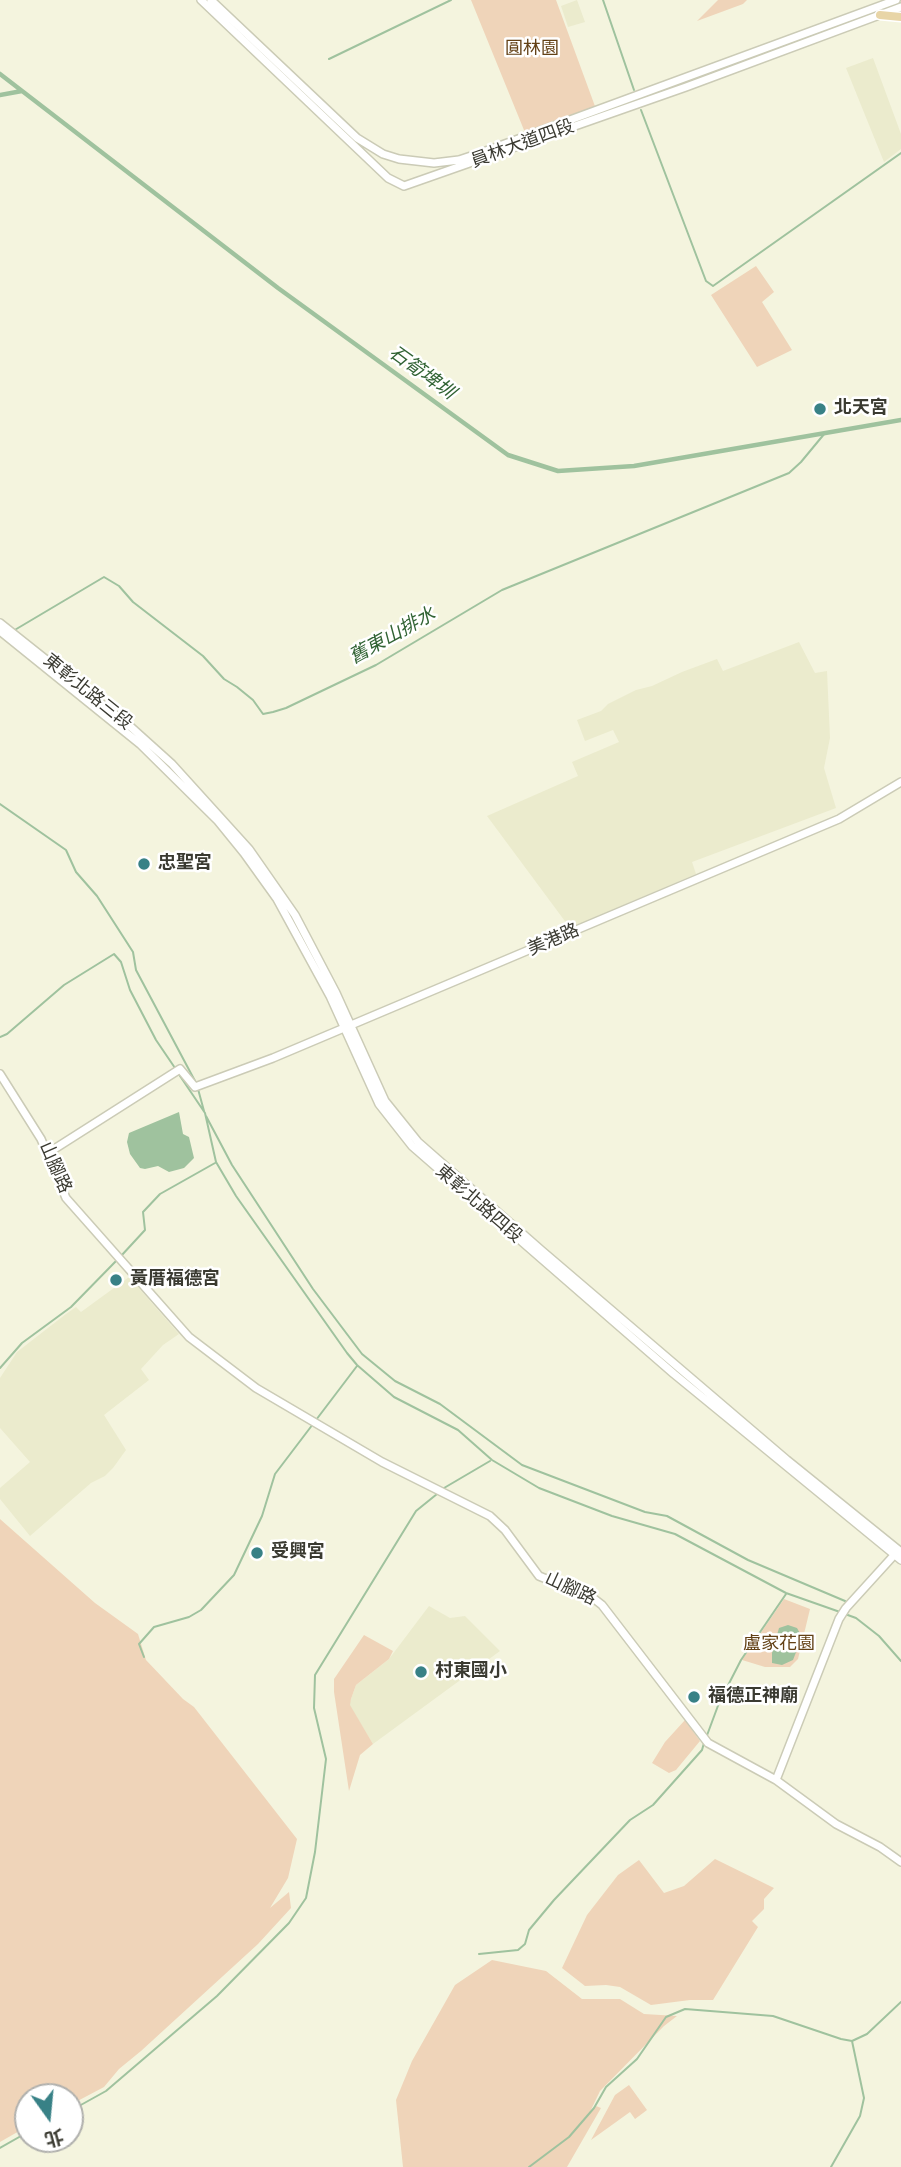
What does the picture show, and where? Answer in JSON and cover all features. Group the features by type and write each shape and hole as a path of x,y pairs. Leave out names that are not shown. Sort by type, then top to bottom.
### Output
{"main road":[{"name":"員林大道四段","path":"201,0 388,178 404,186 901,7"},
{"name":"員林大道四段","path":"211,0 357,138 383,154 399,159 434,163 459,160 483,152 896,0"},
{"path":"880,15 901,17"},
{"name":"東彰北路三段","path":"0,623 132,728 169,766"},
{"name":"東彰北路三段","path":"0,631 169,766"},
{"name":"東彰北路四段","path":"169,766 223,818 279,889 295,915 384,1101 405,1129 430,1155 539,1253 899,1553"},
{"name":"美港路","path":"48,1153 180,1069 197,1086 348,1026 839,819 901,782"},
{"name":"山腳路","path":"0,1074 48,1153 66,1198 188,1337 256,1388 382,1462 482,1511 500,1524 539,1576 593,1598 602,1605 706,1741 776,1780 836,1824 901,1862"},
{"path":"776,1780 839,1619 846,1608 899,1553"}],"shaded area":[{"path":"577,0 585,22 568,27 561,6"},
{"path":"873,58 901,134 901,149 884,162 846,68"},
{"path":"799,642 815,673 827,671 830,738 824,768 836,808 692,862 696,874 570,928 487,816 578,776 572,762 619,742 613,730 585,741 577,720 601,711 608,704 636,690 717,659 723,671"},
{"path":"179,1112 183,1134 189,1137 194,1158 184,1168 169,1172 158,1166 140,1168 130,1154 127,1142 129,1133"},
{"path":"129,1277 179,1334 163,1345 141,1369 149,1380 104,1415 126,1450 113,1468 105,1476 91,1483 30,1536 0,1499 0,1488 30,1462 0,1428 0,1378 17,1352 76,1307 81,1312"},
{"name":"村東國小","path":"429,1606 450,1618 465,1616 500,1651 373,1744 349,1705 356,1685 389,1659"},
{"path":"788,1625 797,1628 802,1637 793,1660 782,1665 772,1663 779,1628"}],"green space":[{"name":"圓林園","path":"471,0 556,0 596,109 526,135"},
{"path":"718,0 747,0 743,4 697,21"},
{"path":"756,266 774,292 762,302 792,350 757,367 711,295"},
{"path":"0,1519 95,1603 138,1634 146,1660 194,1707 297,1839 288,1878 270,1908 289,1892 291,1908 258,1944 119,2069 104,2087 84,2098 84,2083 14,2083 14,2134 0,2142"},
{"name":"盧家花園","path":"784,1599 810,1609 798,1659 790,1667 765,1667 742,1660"},
{"path":"364,1635 393,1651 389,1659 356,1685 351,1699 350,1705 373,1744 360,1755 349,1791 334,1679"},
{"path":"685,1720 700,1741 676,1770 669,1773 652,1763 665,1742"},
{"path":"715,1859 774,1888 764,1899 764,1909 752,1921 758,1927 713,2000 651,2005 620,1987 585,1986 562,1968 587,1915 618,1875 639,1860 664,1893 684,1886"},
{"path":"492,1960 546,1971 582,1999 620,1999 644,2014 677,2016 600,2091 589,2114 596,2106 601,2108 567,2167 403,2167 396,2100 412,2061 455,1985"},
{"path":"629,2085 647,2110 635,2119 630,2112 591,2140 615,2095"}],"waterway":[{"path":"329,59 451,0"},
{"path":"603,0 634,90"},
{"name":"石筍埤圳","path":"0,74 278,288 508,455 558,471 634,466 901,420"},
{"path":"0,95 22,91"},
{"path":"641,110 706,281 713,286 901,153"},
{"name":"舊東山排水","path":"13,631 104,577 119,586 133,602 203,656 224,679 253,700 263,714 273,712 376,665 502,590 789,473 825,433"},
{"path":"0,804 66,850 76,872 97,896 133,952 136,970 195,1081"},
{"path":"0,1037 64,985 114,954 121,962 130,990 156,1040 175,1068"},
{"path":"178,1073 205,1113 216,1162 236,1196 347,1353 394,1397 458,1430 492,1460 539,1488 612,1516 675,1534 786,1593 840,1612"},
{"path":"198,1089 204,1111"},
{"path":"206,1116 232,1165 313,1289 362,1354 395,1381 440,1404 522,1465 645,1512 667,1516 748,1560 845,1601"},
{"path":"121,1256 145,1230 143,1212 160,1194 215,1163"},
{"path":"0,1368 22,1343 71,1307 117,1260"},
{"path":"316,1420 357,1366"},
{"path":"144,1657 139,1644 154,1627 189,1617 201,1610 234,1575 262,1516 275,1474 313,1424"},
{"path":"444,1488 490,1461"},
{"path":"84,2103 106,2091 217,1996 289,1923 306,1898 315,1852 326,1759 314,1708 315,1675 416,1511 437,1494"},
{"path":"706,1738 719,1703 741,1660 786,1594"},
{"path":"845,1614 856,1618 879,1636 901,1661"},
{"path":"479,1954 518,1950 525,1944 529,1930 554,1900 630,1820 653,1805 702,1750 704,1743"},
{"path":"529,2167 569,2137 594,2108 606,2087 637,2059 666,2017 685,2009 773,2016 852,2041 867,2034 901,2002"},
{"path":"831,2167 860,2116 864,2098 852,2041"},
{"path":"0,2148 14,2140"}],"place":[{"name":"北天宮","path":"820,409"},
{"name":"忠聖宮","path":"144,864"},
{"name":"黃厝福德宮","path":"116,1280"},
{"name":"受興宮","path":"257,1553"},
{"name":"村東國小","path":"421,1672"},
{"name":"福德正神廟","path":"694,1697"}]}
